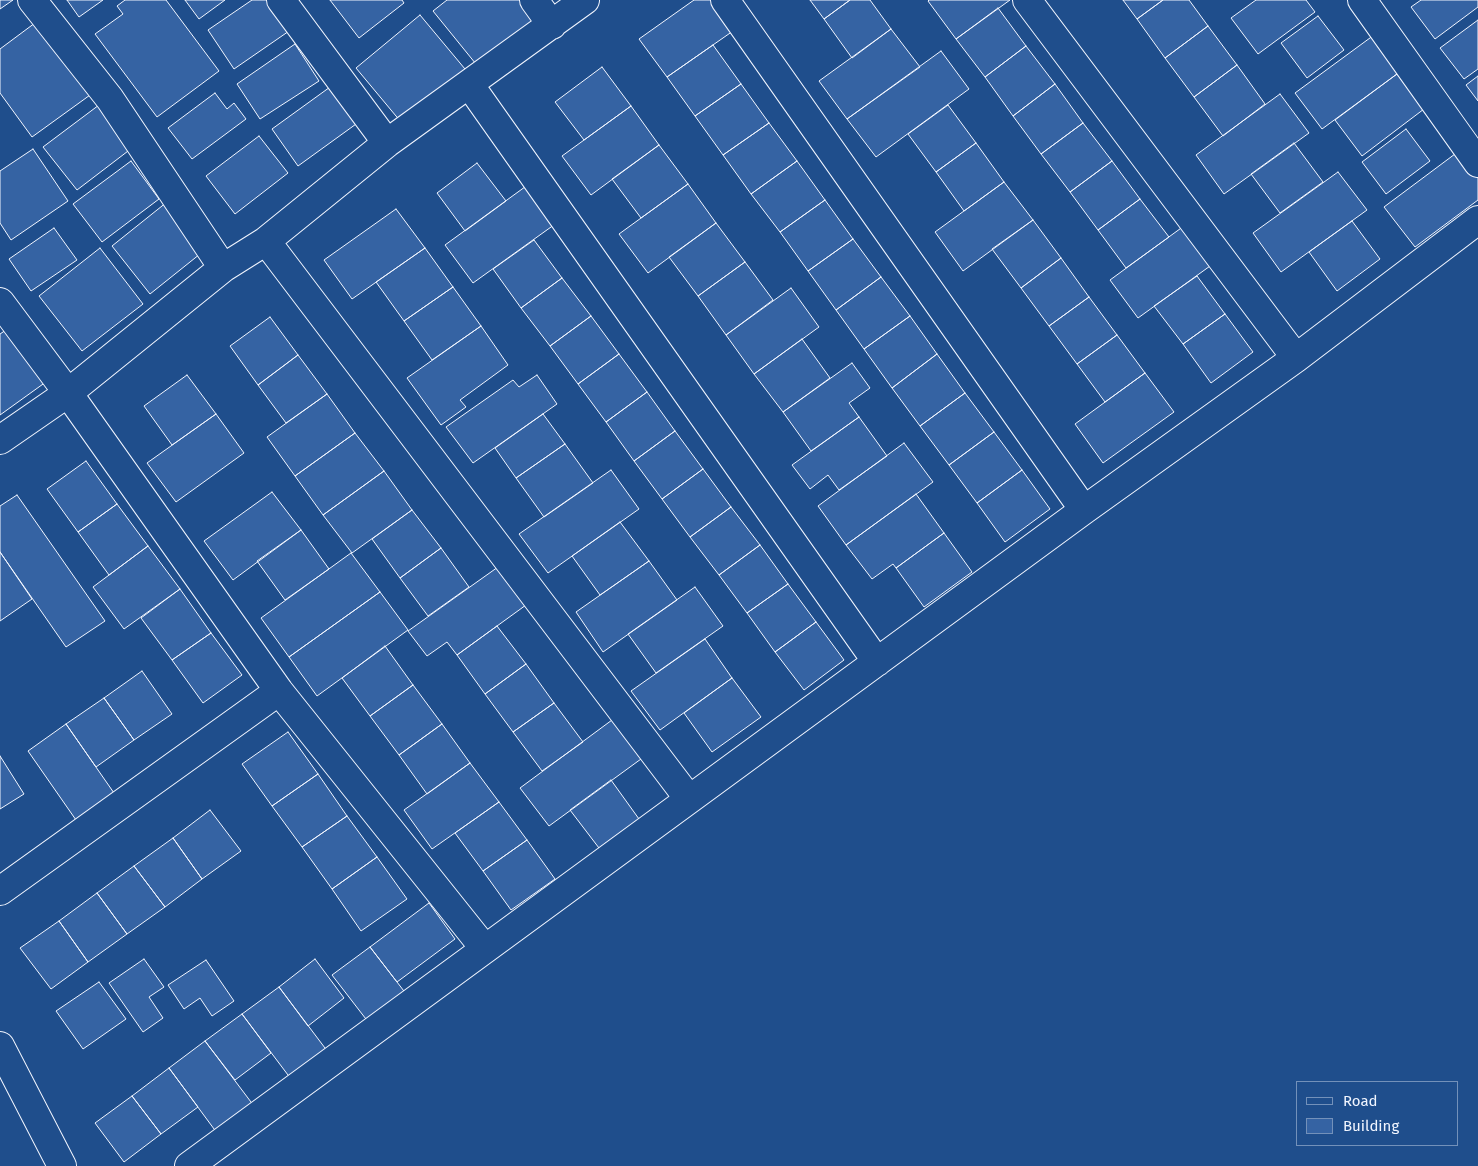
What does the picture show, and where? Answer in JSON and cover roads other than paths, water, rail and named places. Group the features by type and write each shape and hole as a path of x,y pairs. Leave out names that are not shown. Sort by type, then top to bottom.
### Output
{"street":[{"path":"32,0 110,99 223,268"},
{"path":"281,0 386,143"},
{"path":"534,0 552,25"},
{"path":"0,440 68,393 223,268 266,241 386,143 585,0"},
{"path":"725,0 1084,510"},
{"path":"1027,0 1296,358"},
{"path":"1362,0 1478,163"},
{"path":"469,84 877,662"},
{"path":"189,1166 1084,510 1296,358 1478,220"},
{"path":"266,241 689,799"},
{"path":"0,302 68,393 279,691 485,949"},
{"path":"0,891 279,691"},
{"path":"0,1046 62,1166"}]}
